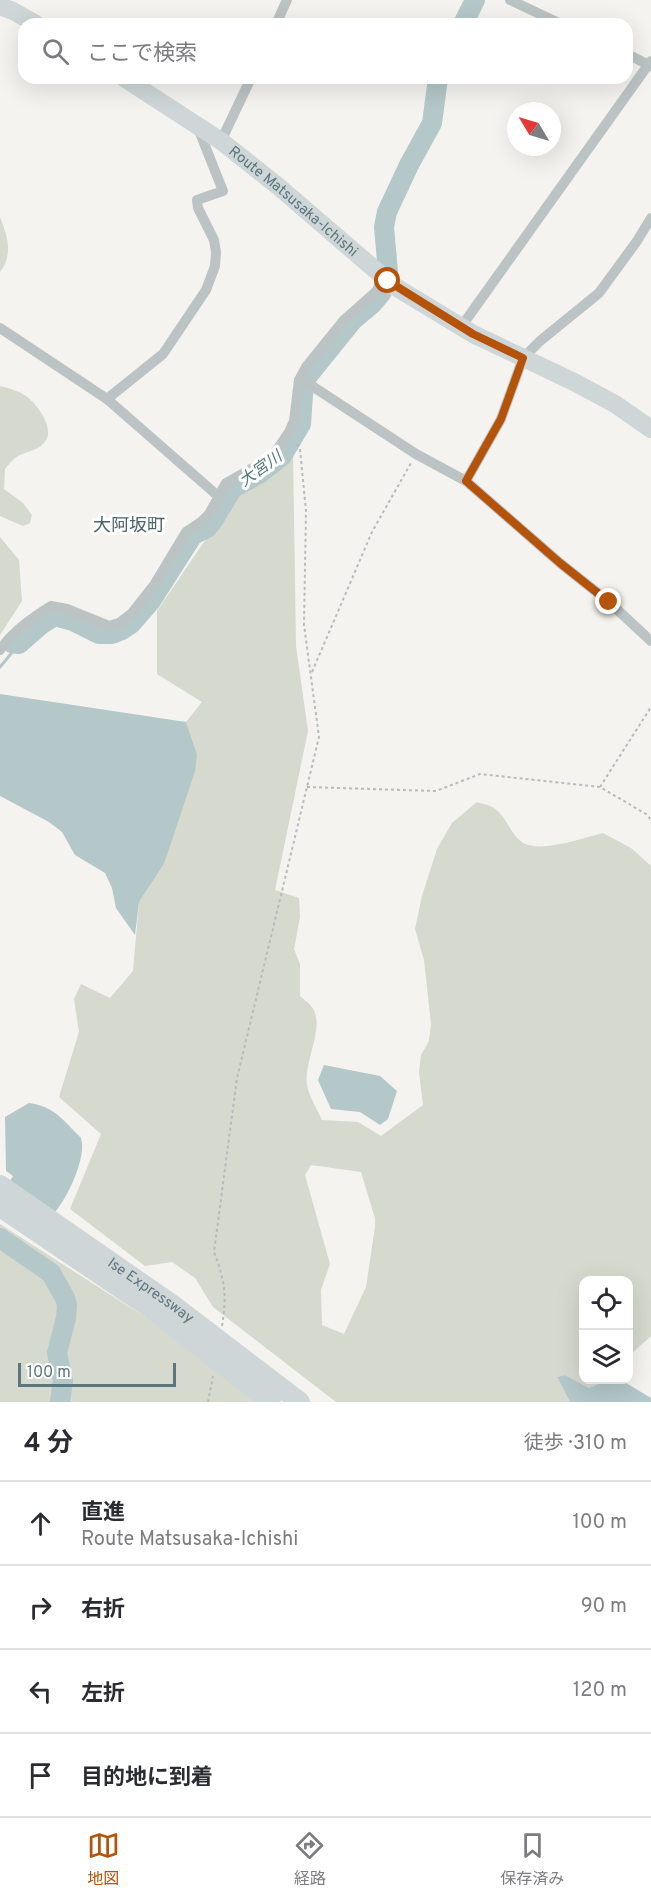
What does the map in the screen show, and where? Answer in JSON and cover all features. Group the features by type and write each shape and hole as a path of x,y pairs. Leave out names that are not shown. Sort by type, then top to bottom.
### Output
{"highway":[{"name":"Ise Expressway","path":"0,1185 50,1230 271,1402"},
{"name":"Ise Expressway","path":"0,1207 50,1230 173,1305 300,1402"}],"main road":[{"path":"0,6 24,18"},
{"name":"Route Matsusaka-Ichishi","path":"133,84 221,141 279,187 385,282 461,327 615,404 651,429"}],"street":[{"path":"279,18 287,0"},
{"path":"510,0 548,18"},
{"path":"461,327 650,64 633,57"},
{"path":"221,141 247,84"},
{"path":"107,399 163,354 206,290 215,266 214,240 198,208 197,200 223,191 197,125"},
{"path":"466,481 501,419 523,358 598,293 637,241 651,218"},
{"path":"0,650 7,640 34,616 51,606 67,609 109,626 120,623 131,614 165,568 186,532 206,518 231,479 269,459 291,436 306,367 344,320 385,282"},
{"path":"0,328 107,399 218,496"},
{"path":"302,381 416,454 466,481 560,563 609,602 651,641"}],"path":[{"path":"225,1309 226,1300 221,1272 214,1252 237,1078 319,737 304,625 306,510 300,449 291,436"},
{"path":"311,674 372,532 416,454"},
{"path":"600,788 651,707"},
{"path":"308,788 436,791 480,774 600,788 646,814 651,820"},
{"path":"208,1402 210,1391"}],"shaded area":[{"path":"0,217 7,238 8,251 0,272"},
{"path":"0,386 17,391 30,400 43,416 48,429 44,443 18,456 5,469 4,489 23,503 32,515 30,523 23,526 0,516"},
{"path":"293,453 296,646 308,731 275,890 299,898 300,917 294,949 300,964 300,996 311,1006 317,1023 308,1065 307,1085 322,1120 358,1122 381,1136 423,1105 419,1072 421,1055 429,1041 431,1024 424,960 415,929 422,896 437,849 452,823 477,802 496,809 515,836 525,844 553,845 603,833 631,848 651,866 651,1336 633,1352 633,1276 579,1276 579,1383 565,1375 557,1377 570,1402 336,1402 213,1307 195,1278 172,1262 145,1266 70,1209 101,1134 59,1097 79,1032 74,999 81,984 110,998 133,971 139,902 164,864 197,754 186,722 202,702 157,674 157,611 240,489","holes":["311,1165 361,1172 375,1218 366,1287 344,1334 322,1325 321,1290 330,1264 305,1175"]},
{"path":"0,537 19,560 22,601 0,635"},
{"path":"0,694 186,722 197,754 195,771 164,864 139,902 135,935 116,908 112,888 105,873 75,855 62,832 49,822 0,796"},
{"path":"324,1065 380,1076 397,1091 388,1119 380,1125 360,1112 331,1109 318,1080"},
{"path":"29,1103 52,1111 81,1138 79,1166 65,1197 55,1212 10,1181 13,1176 6,1171 5,1117"},
{"path":"0,1224 145,1317 258,1402 0,1402"},
{"path":"565,1375 589,1388 598,1384 628,1384 651,1398 651,1402 570,1402 557,1377"},
{"path":"582,1384 598,1384 589,1388"}],"waterway":[{"name":"大宮川","path":"466,18 475,0"},
{"name":"大宮川","path":"12,643 19,644 55,616 73,621 99,634 112,634 131,624 151,601 193,535 207,528 233,488 259,474 282,456 301,424 303,394 307,377 353,320 382,292 388,272 384,227 387,212 432,123 437,84"},
{"path":"0,667 19,644"},
{"name":"大宮川","path":"0,1238 51,1273 65,1298 66,1318 57,1353 63,1381 60,1402"}],"district":[{"name":"大阿坂町","path":"129,525"}],"route":[{"path":"388,281 473,334 523,358 501,419 466,481 560,563 609,602"}]}
